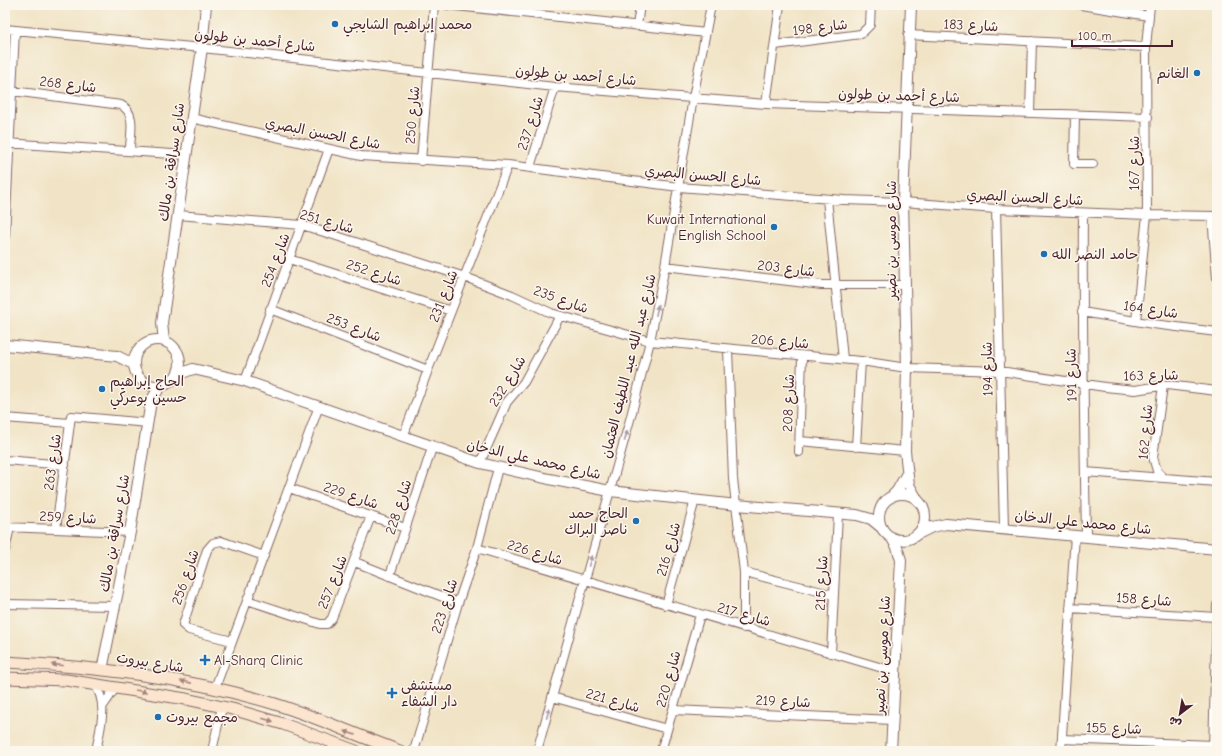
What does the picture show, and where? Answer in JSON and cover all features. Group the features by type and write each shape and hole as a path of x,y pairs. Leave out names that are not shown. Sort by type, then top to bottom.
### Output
{"main road":[{"name":"شارع بيروت","path":"5,662 102,670 158,677 215,688 285,708 400,751"},
{"path":"5,678 46,679 94,683 186,699 222,707 283,724 356,751"},
{"path":"5,683 46,679"}],"street":[{"name":"شارع سراقة بن مالك","path":"164,341 162,323 202,48 206,5"},
{"name":"شارع 250","path":"420,160 434,5"},
{"path":"447,5 706,33"},
{"path":"637,26 640,5"},
{"name":"شارع عبد الله عبد اللطيف العثمان","path":"538,751 650,341 665,266 693,98 711,5"},
{"name":"شارع 198","path":"766,104 780,5"},
{"name":"شارع 198","path":"775,45 859,35 866,31 871,21 871,5"},
{"name":"شارع موسى بن نصير","path":"911,5 908,35 903,202 907,368 905,451 906,475 911,490 920,504"},
{"path":"1080,5 1149,16"},
{"name":"شارع 167","path":"1136,321 1147,215 1148,117 1146,47 1150,5"},
{"name":"شارع أحمد بن طولون","path":"5,29 202,48 555,87 766,104 906,110 1148,117"},
{"path":"5,236 9,90 15,30"},
{"name":"شارع 183","path":"908,35 1146,47"},
{"path":"1030,113 1032,41"},
{"name":"شارع 237","path":"530,167 555,87"},
{"name":"شارع 268","path":"9,90 114,103 127,109 131,117 130,150"},
{"path":"1075,115 1074,164 1093,164"},
{"name":"شارع الحسن البصري","path":"191,118 361,156 508,164 679,187 827,199 903,202 996,209 1083,213 1214,216"},
{"path":"8,143 187,155"},
{"name":"شارع 254","path":"245,381 270,309 330,149"},
{"name":"شارع 231","path":"403,437 508,164"},
{"path":"827,199 842,359"},
{"name":"شارع 194","path":"996,209 1004,528"},
{"name":"شارع 191","path":"1083,213 1082,312 1085,384 1086,536"},
{"name":"شارع 251","path":"178,215 302,225 465,277"},
{"path":"1214,216 1217,278"},
{"name":"شارع 252","path":"289,259 451,311"},
{"name":"شارع 203","path":"665,266 835,286 867,284 904,285"},
{"name":"شارع 235","path":"465,277 560,316 650,341"},
{"name":"شارع 253","path":"270,309 428,370"},
{"name":"شارع 164","path":"1082,312 1217,332"},
{"name":"شارع 232","path":"480,463 507,402 524,382 560,316"},
{"name":"شارع سراقة بن مالك","path":"151,340 162,323"},
{"path":"151,340 164,341 175,349 179,358 180,366 176,375 170,381 154,386 145,382 138,376 134,364 137,351 143,344 151,340"},
{"name":"شارع 206","path":"650,341 842,359 907,368 1000,371"},
{"path":"5,345 117,356 134,364"},
{"path":"728,349 733,479 744,572 744,628"},
{"path":"117,356 137,351"},
{"name":"شارع 208","path":"799,452 802,356"},
{"name":"شارع محمد علي الدخان","path":"179,358 193,369 245,381 319,406 432,448 498,468 610,491 737,505 857,515 871,519 882,528"},
{"path":"856,447 861,361"},
{"path":"176,375 193,369"},
{"name":"شارع 163","path":"1000,371 1135,390 1163,386 1217,391"},
{"name":"شارع سراقة بن مالك","path":"145,382 151,401"},
{"name":"شارع سراقة بن مالك","path":"102,670 130,532 151,401 161,385"},
{"name":"شارع 162","path":"1163,386 1153,457 1157,471 1163,477"},
{"path":"215,688 319,406"},
{"name":"شارع 263","path":"5,418 70,419 56,529"},
{"path":"70,419 148,423"},
{"path":"800,441 905,451"},
{"name":"شارع 228","path":"390,576 432,448"},
{"path":"5,460 65,465"},
{"name":"شارع 223","path":"414,751 458,603 477,548 498,468"},
{"name":"شارع 162","path":"1085,472 1217,482"},
{"path":"885,502 893,496 907,495 920,504 925,520 917,535 906,540 891,537 882,528 879,518 885,502 897,491 906,475"},
{"name":"شارع 229","path":"289,488 405,528"},
{"name":"شارع 216","path":"666,605 695,500"},
{"name":"شارع محمد علي الدخان","path":"857,515 885,502"},
{"name":"شارع محمد علي الدخان","path":"920,504 931,515 946,524"},
{"name":"شارع 215","path":"831,653 838,514"},
{"name":"شارع 257","path":"247,600 320,624 327,624 332,618 355,562 371,516"},
{"name":"شارع محمد علي الدخان","path":"917,535 927,528 946,524 1004,528 1217,549"},
{"path":"5,550 8,527"},
{"name":"شارع 259","path":"8,527 130,532"},
{"name":"شارع موسى بن نصير","path":"901,560 907,546 917,535"},
{"path":"1061,751 1075,535"},
{"name":"شارع موسى بن نصير","path":"891,537 897,547 901,560 891,751"},
{"name":"شارع 256","path":"232,641 189,630 183,625 207,550 213,543 221,541 264,556"},
{"name":"شارع 226","path":"477,548 585,581"},
{"path":"355,562 458,603"},
{"path":"744,572 834,595"},
{"name":"شارع 217","path":"585,581 896,672"},
{"path":"5,604 115,606"},
{"path":"1213,748 1217,605"},
{"name":"شارع 158","path":"1070,608 1216,617"},
{"name":"شارع 220","path":"661,751 700,615"},
{"path":"94,683 99,692 103,706 96,751"},
{"path":"103,706 116,687"},
{"name":"شارع 221","path":"552,697 667,729"},
{"path":"212,751 222,707"},
{"name":"شارع 219","path":"673,710 893,720"},
{"name":"شارع 155","path":"1062,739 1213,748"},
{"path":"330,751 341,746"}],"place":[{"name":"محمد إبراهيم الشايجي","path":"335,24"},
{"name":"الغانم","path":"1197,73"},
{"name":"Kuwait International English School","path":"774,227"},
{"name":"حامد النصر الله","path":"1044,254"},
{"name":"الحاج إبراهيم حسين بوعركي","path":"102,389"},
{"name":"الحاج حمد ناصر البراك","path":"636,521"},
{"name":"Al-Sharq Clinic","path":"205,660"},
{"name":"مستشفى دار الشفاء","path":"392,693"},
{"name":"مجمع بيروت","path":"158,717"}]}
